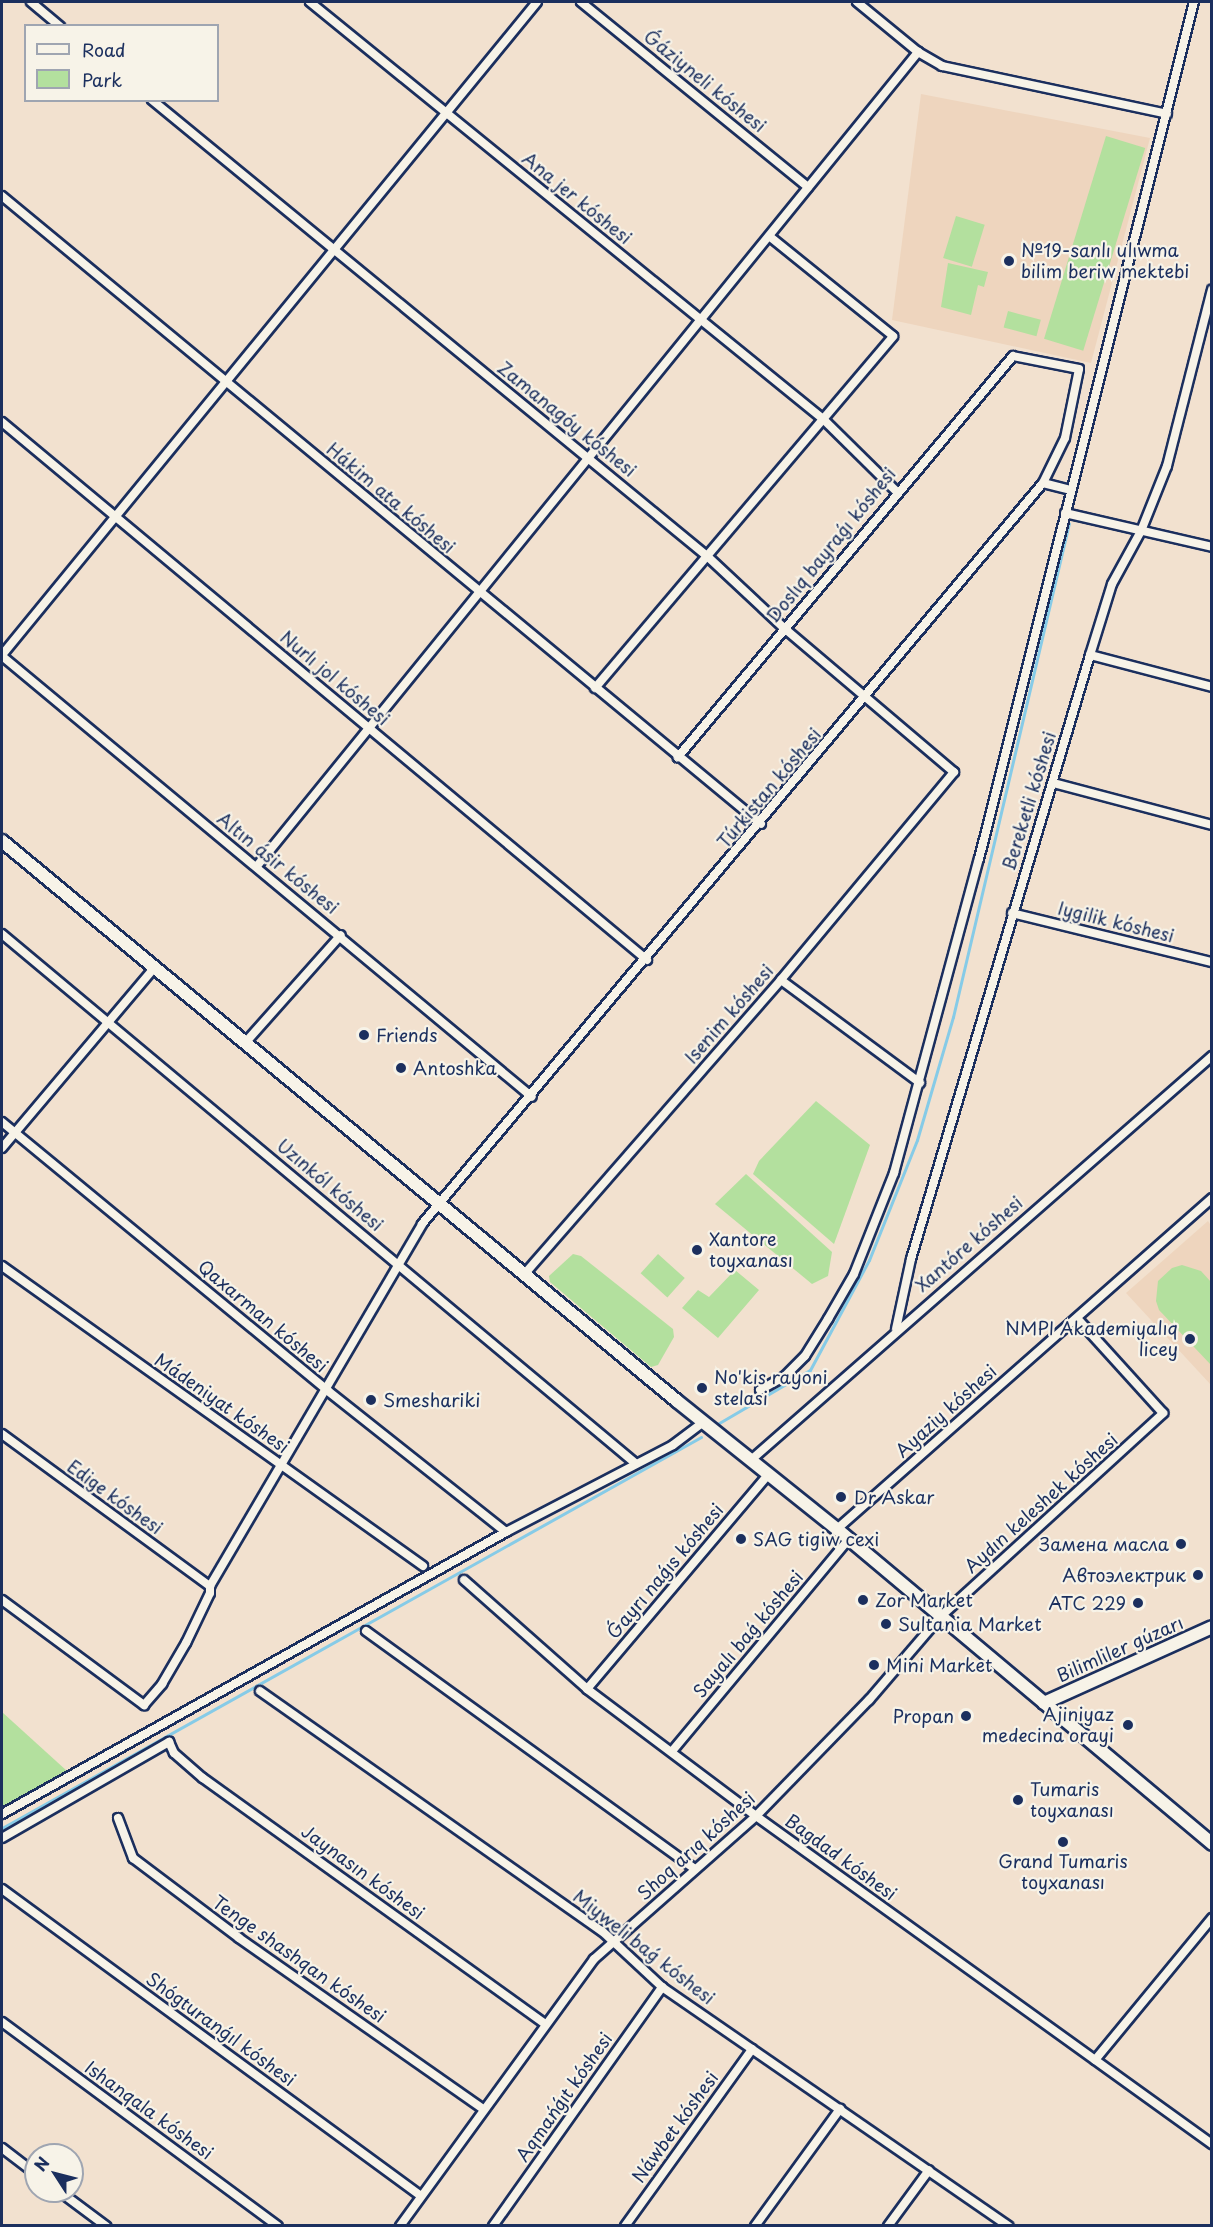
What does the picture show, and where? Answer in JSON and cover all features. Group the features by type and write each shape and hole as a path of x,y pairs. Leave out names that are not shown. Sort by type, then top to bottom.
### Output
{"main road":[{"path":"2,841 524,1275 837,1529 1212,1844"},
{"name":"Bilimliler gúzarı","path":"1044,1703 1212,1627"}],"street":[{"path":"31,2 58,24"},
{"name":"Ana jer kóshesi","path":"310,2 701,322 823,418 896,491"},
{"path":"2,656 537,2"},
{"name":"Ǵáziyneli kóshesi","path":"581,2 808,187"},
{"path":"857,2 918,52 942,66 1167,114"},
{"path":"760,1390 785,1376 805,1356 854,1274 894,1173 920,1083 1194,2"},
{"path":"257,866 918,52"},
{"name":"Zamanagóy kóshesi","path":"154,102 589,457 707,556 784,628 954,772"},
{"name":"Hákim ata kóshesi","path":"2,196 761,824"},
{"path":"596,688 893,336 769,236"},
{"name":"Bereketli kóshesi","path":"896,1329 911,1259 1090,655 1112,584 1140,531 1177,437 1212,290"},
{"name":"Túrkistan kóshesi","path":"2,1600 144,1706 162,1684 186,1644 210,1593 210,1586 328,1391 423,1224 761,824 1043,483 1065,438 1079,369 1013,356"},
{"name":"Doslıq bayraǵı kóshesi","path":"678,757 896,491 1013,356"},
{"name":"Nurlı jol kóshesi","path":"2,422 647,960"},
{"path":"1043,483 1071,490"},
{"path":"1065,513 1212,547"},
{"path":"1090,655 1212,687"},
{"name":"Altın ásir kóshesi","path":"2,656 532,1097"},
{"name":"Isenim kóshesi","path":"524,1275 782,980 954,772"},
{"path":"1053,783 1212,825"},
{"name":"Iygilik kóshesi","path":"1012,913 1212,962"},
{"name":"Uzınkól kóshesi","path":"2,934 400,1264 634,1462"},
{"path":"245,1042 341,936"},
{"path":"2,1148 106,1020 154,968"},
{"path":"782,980 920,1083"},
{"name":"Xantóre kóshesi","path":"751,1460 896,1329 1212,1056"},
{"name":"Qaxarman kóshesi","path":"2,1122 328,1391 506,1532"},
{"name":"Ayaziy kóshesi","path":"837,1529 1212,1198"},
{"name":"Mádeniyat kóshesi","path":"2,1266 423,1566"},
{"name":"Aydın keleshek kóshesi","path":"941,1616 1163,1413 1077,1318"},
{"path":"2,1814 506,1532 634,1462 673,1445 703,1422"},
{"name":"Edige kóshesi","path":"2,1434 210,1586"},
{"name":"Ǵayrı naǵıs kóshesi","path":"587,1689 769,1474"},
{"name":"Sayalı baǵ kóshesi","path":"674,1750 849,1539"},
{"name":"Bagdad kóshesi","path":"464,1580 587,1689 674,1750 756,1816 1212,2144"},
{"name":"Shoq arıq kóshesi","path":"400,2226 544,2023 594,1959 756,1816 869,1700 941,1616"},
{"path":"366,1631 695,1869"},
{"name":"Miyweli baǵ kóshesi","path":"260,1691 615,1942 662,1987 1010,2226"},
{"name":"Jaynasın kóshesi","path":"2,1838 169,1742 174,1752 203,1778 544,2023"},
{"name":"Tenge shashqan kóshesi","path":"118,1818 133,1858 238,1938 483,2109"},
{"name":"Shógturanǵıl kóshesi","path":"2,1888 421,2196"},
{"path":"1095,2060 1212,1918"},
{"name":"Aqmańǵıt kóshesi","path":"494,2226 662,1987"},
{"name":"Ishanqala kóshesi","path":"2,2022 278,2226"},
{"name":"Náwbet kóshesi","path":"626,2226 752,2049"},
{"path":"755,2226 840,2109"},
{"path":"2,2148 24,2165"},
{"path":"888,2226 928,2170"},
{"path":"75,2203 106,2226"}],"shaded area":[{"name":"№19-sanlı ulıwma bilim beriw mektebi","path":"921,94 1150,138 1091,363 892,320"},
{"name":"NMPI Akademiyalıq licey","path":"1208,1221 1212,1227 1211,1385 1126,1293"}],"green space":[{"path":"1106,136 1145,148 1083,351 1044,339"},
{"path":"956,216 985,225 972,267 943,258"},
{"path":"948,263 988,272 984,287 978,285 971,315 941,307"},
{"path":"1008,311 1041,320 1036,336 1004,327"},
{"path":"816,1101 870,1145 834,1244 753,1174 759,1161"},
{"path":"746,1174 832,1252 828,1276 812,1284 715,1204"},
{"path":"573,1254 581,1256 673,1329 674,1337 658,1365 651,1367 550,1282 549,1276"},
{"path":"658,1254 685,1278 667,1297 641,1273"},
{"path":"1182,1265 1201,1271 1211,1282 1211,1365 1159,1310 1156,1301 1158,1281 1172,1268"},
{"path":"735,1270 759,1290 718,1338 682,1308 698,1290 709,1297"},
{"path":"2,1712 67,1771 2,1807"}],"waterway":[{"path":"714,1426 810,1370 869,1260 917,1140 953,1017 1069,523"},
{"path":"2,1828 701,1437"}],"place":[{"name":"№19-sanlı ulıwma bilim beriw mektebi","path":"1009,261"},
{"name":"Friends","path":"364,1035"},
{"name":"Antoshka","path":"401,1068"},
{"name":"Xantore toyxanası","path":"697,1250"},
{"name":"NMPI Akademiyalıq licey","path":"1190,1339"},
{"name":"No'kis rayoni stelasi","path":"702,1388"},
{"name":"Smeshariki","path":"371,1400"},
{"name":"Dr Askar","path":"841,1497"},
{"name":"SAG tigiw cexi","path":"741,1539"},
{"name":"Замена масла","path":"1181,1544"},
{"name":"Автоэлектрик","path":"1198,1575"},
{"name":"Zor Market","path":"863,1600"},
{"name":"АТС 229","path":"1138,1603"},
{"name":"Sultania Market","path":"886,1624"},
{"name":"Mini Market","path":"874,1665"},
{"name":"Propan","path":"966,1716"},
{"name":"Ajiniyaz medecina orayi","path":"1128,1725"},
{"name":"Tumaris toyxanası","path":"1018,1800"},
{"name":"Grand Tumaris toyxanası","path":"1063,1842"}]}
